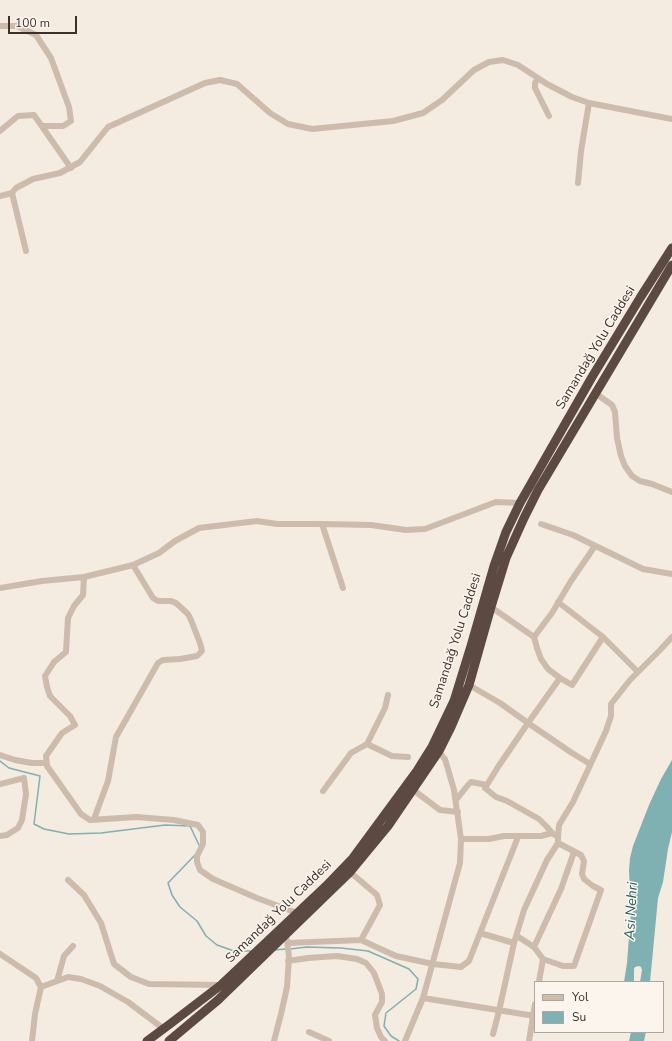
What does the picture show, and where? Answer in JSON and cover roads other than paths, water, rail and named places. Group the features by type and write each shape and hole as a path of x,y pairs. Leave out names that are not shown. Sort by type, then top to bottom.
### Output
{"highway":[{"name":"Samandağ Yolu Caddesi","path":"169,1041 179,1038 350,872 388,826 412,789 435,749 454,701 494,566 506,532 520,503 596,370 672,248"},
{"name":"Samandağ Yolu Caddesi","path":"147,1041 234,974 326,886 353,858 451,727 469,685 506,558 524,518 538,490 672,265"}],"street":[{"path":"0,26 17,26 36,35 52,58 69,107 71,121 63,126 42,126"},
{"path":"0,196 12,193 16,188 33,179 60,174 71,168 80,162 108,127 205,83 220,80 237,84 270,113 288,124 312,129 392,121 423,113 442,100 474,70 489,62 503,60 518,65 547,84 572,97 589,103 672,119"},
{"path":"538,78 535,83 535,88 549,116"},
{"path":"578,183 581,151 589,103"},
{"path":"0,131 18,116 34,115 71,168"},
{"path":"12,193 26,250"},
{"path":"595,393 612,405 615,412 617,438 624,466 632,476 640,481 672,492"},
{"path":"0,588 42,581 84,577 133,565 159,553 175,541 199,528 257,520 277,524 371,525 406,530 425,529 496,502 520,503"},
{"path":"322,524 343,588"},
{"path":"541,524 573,536 643,569 672,574"},
{"path":"534,637 558,602 570,581 595,546"},
{"path":"94,819 108,781 116,737 158,663 163,660 197,656 202,651 188,614 176,603 171,601 158,601 153,598 133,565"},
{"path":"84,577 83,595 74,606 68,618 66,652 54,662 45,676 50,696 70,716 75,725 62,733 46,756 47,766 81,814 90,820 136,817 174,820 198,825 203,832 203,844 197,856 197,862 200,870 213,879 297,913"},
{"path":"558,602 602,637 638,672"},
{"path":"491,606 534,637 541,659 548,669 572,685 602,637"},
{"path":"492,1034 499,1011 514,943 524,910 546,860 558,840 559,825 572,802 606,731 611,716 611,704 638,672 672,637"},
{"path":"517,936 534,947 543,959 563,966 574,966 601,890 584,879 582,874 584,861 581,856 558,840 548,826 539,819 507,801 496,797 485,788 560,678"},
{"path":"469,685 500,703 590,764"},
{"path":"323,792 351,754 367,744 385,708 388,695"},
{"path":"367,744 392,756 408,757"},
{"path":"405,1041 423,998 460,863 461,839 454,790 445,759 435,749"},
{"path":"0,755 32,764 46,763"},
{"path":"0,784 24,778 26,794 22,820 18,828 7,835 0,836"},
{"path":"456,800 471,782 487,786"},
{"path":"412,789 440,810 458,812"},
{"path":"461,839 504,836 541,836 552,833"},
{"path":"288,945 361,940 396,956 433,964 461,967 469,961 518,837"},
{"path":"534,947 561,889 574,852"},
{"path":"350,872 377,895 380,906 361,940"},
{"path":"68,880 84,895 101,923 114,964 131,977 149,984 221,985"},
{"path":"480,933 514,943"},
{"path":"274,1041 282,1014 287,987 287,934"},
{"path":"57,981 64,956 73,946"},
{"path":"0,954 36,978 41,987 35,1014 32,1041"},
{"path":"288,961 337,956 357,959 366,963 374,973 382,994 382,1002 375,1015 377,1028 385,1041"},
{"path":"539,981 543,959"},
{"path":"41,987 68,977 81,979 100,986 128,1002 164,1029"},
{"path":"423,998 534,1016 529,1041"},
{"path":"309,1032 329,1041"}],"water":[{"name":"Asi Nehri","path":"672,760 672,832 663,882 658,898 650,981 640,981 642,970 639,966 635,967 634,969 634,981 624,981 631,911 629,871 630,858 633,846 649,805"},
{"path":"631,1033 646,1033 644,1041 629,1041"}],"waterway":[{"path":"0,761 9,768 40,776 34,824 44,829 69,834 101,833 165,825 190,826 200,847"},
{"path":"195,855 168,883 172,895 180,907 197,921 206,936 217,945 234,951 251,951"},
{"path":"290,949 307,947 341,948 368,951 409,969 418,979 416,989 386,1013 384,1026 391,1036 399,1041"},
{"path":"274,950 286,949"}]}
